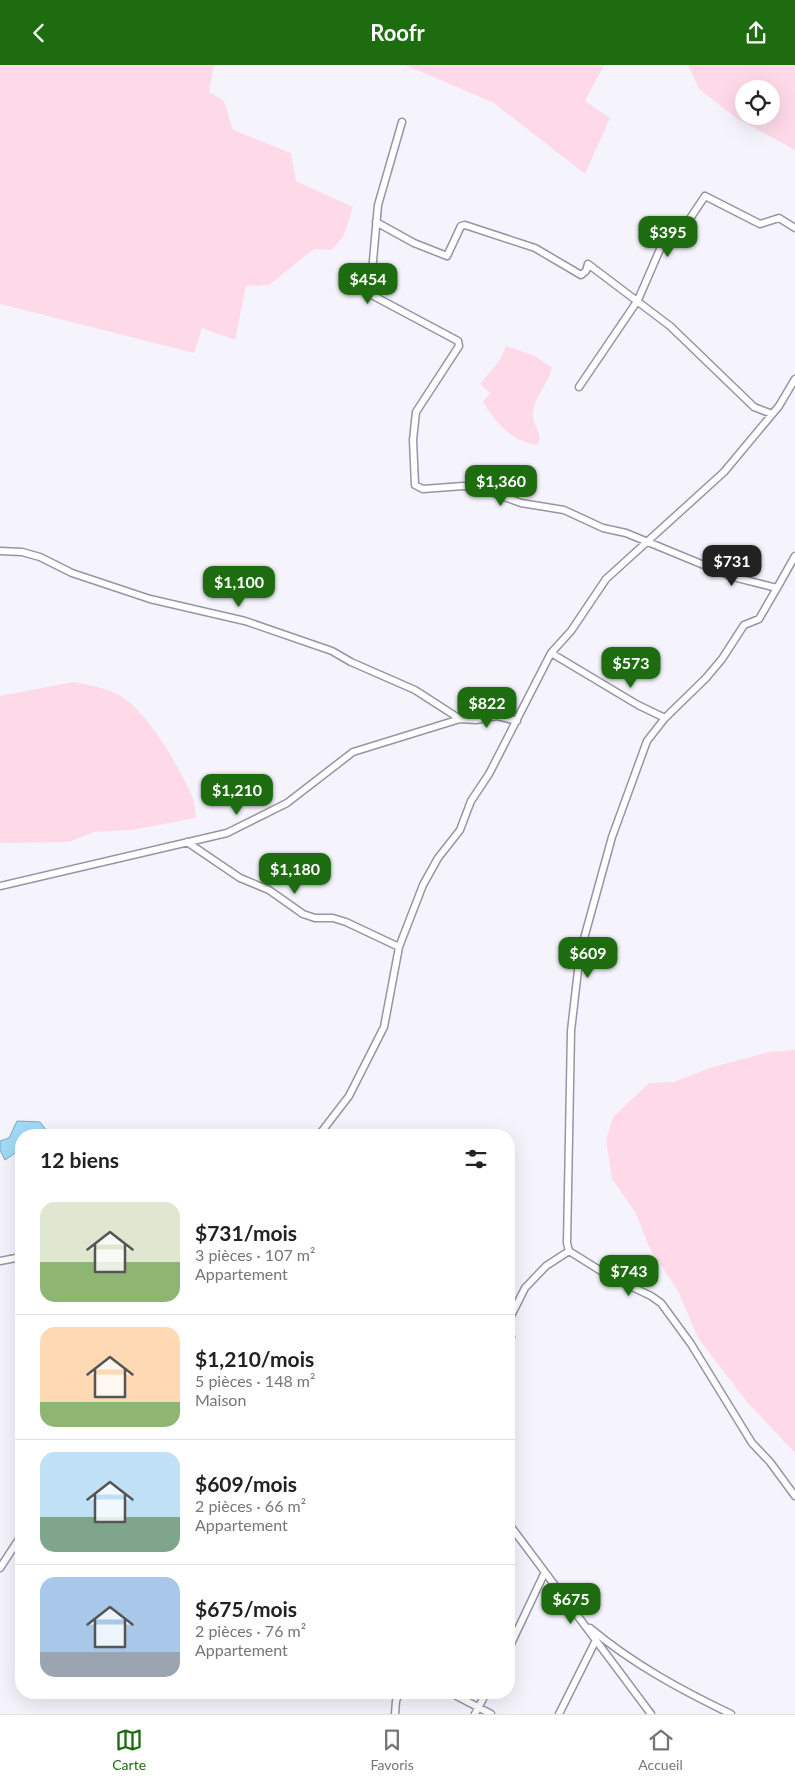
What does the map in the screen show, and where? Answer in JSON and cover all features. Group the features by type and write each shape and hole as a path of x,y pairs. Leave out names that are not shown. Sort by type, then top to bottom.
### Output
{"street":[{"path":"402,122 378,205 371,283 368,293 458,341 459,346 416,412 413,440 415,485 422,489 463,486 483,489 521,503 564,510 603,528 626,533 733,577 777,588"},
{"path":"579,387 638,300 667,233 683,229 705,196 760,224 779,218 795,228"},
{"path":"376,222 414,243 447,256 461,226 465,225 535,248 581,275 586,271 588,264 638,300 696,349 754,407 772,414"},
{"path":"324,1129 349,1096 384,1027 399,947 423,885 438,858 460,830 471,801 489,774 551,653 571,631 606,579 648,543 676,513 724,472 772,414 795,379"},
{"path":"0,551 22,552 40,557 72,573 150,599 246,621 332,651 351,662 415,691 460,719"},
{"path":"568,1251 566,1193 570,1031 580,953 612,837 647,741 665,718 706,678 722,659 744,625 758,619 795,556"},
{"path":"551,653 638,705 665,718"},
{"path":"0,886 227,833 287,803 353,752 460,719 476,720 497,716 517,721"},
{"path":"188,843 240,878 269,890 303,914 315,918 334,918 346,922 399,947"},
{"path":"515,1308 525,1288 546,1266 568,1251"},
{"path":"568,1251 609,1277 652,1296 661,1303 691,1344 752,1443 770,1462 795,1496"},
{"path":"0,1261 15,1258"},
{"path":"515,1533 648,1713"},
{"path":"0,1568 15,1545"},
{"path":"515,1635 544,1574"},
{"path":"581,1621 622,1654 688,1693 731,1714"},
{"path":"559,1714 596,1640"},
{"path":"395,1714 397,1699"},
{"path":"460,1699 477,1711 492,1714"},
{"path":"477,1711 483,1699"}],"shaded area":[{"path":"0,65 216,65 213,68 209,92 224,101 233,130 291,153 296,181 353,207 344,235 332,250 314,249 269,285 246,286 235,340 202,328 194,353 0,304"},
{"path":"405,65 604,65 585,101 610,118 585,174 494,103"},
{"path":"688,65 795,65 795,150 749,125 780,125 780,80 735,80 735,117 699,89"},
{"path":"506,346 533,355 552,367 534,407 533,417 540,440 536,445 511,435 499,424 483,402 490,393 480,384 500,360"},
{"path":"73,682 115,693 131,704 142,715 162,741 179,770 193,798 196,818 132,830 94,832 69,842 0,843 0,696"},
{"path":"795,1050 795,1453 747,1402 698,1338 678,1291 650,1249 635,1212 612,1179 606,1140 613,1117 649,1083 674,1082 709,1068 769,1052"}],"water":[{"path":"17,1121 40,1122 45,1129 15,1129 15,1153 5,1160 0,1150 0,1141 9,1138"}]}
